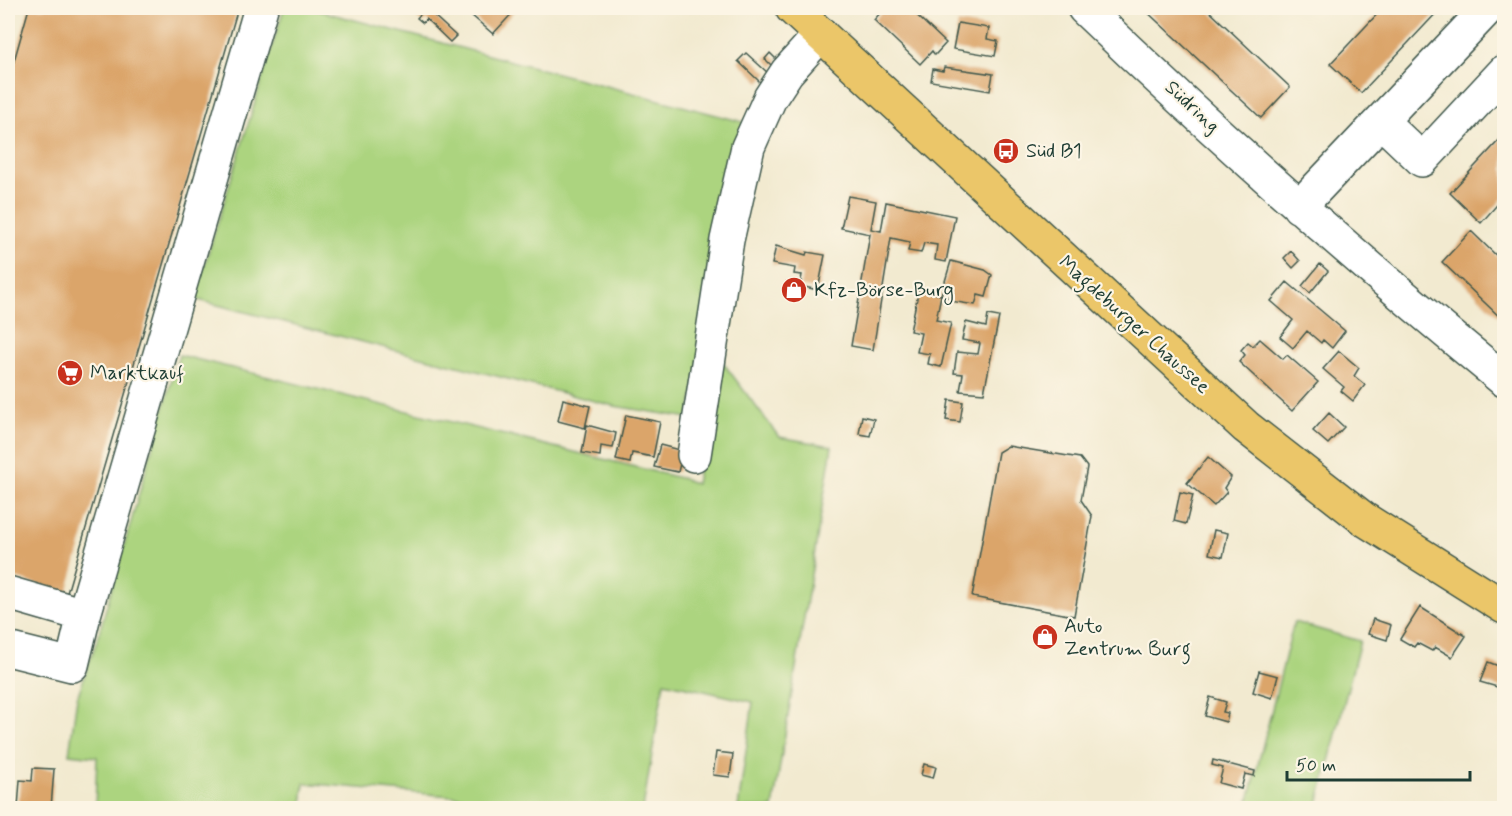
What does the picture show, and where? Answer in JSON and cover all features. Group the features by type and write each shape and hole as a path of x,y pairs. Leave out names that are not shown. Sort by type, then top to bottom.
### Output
{"main road":[{"name":"Magdeburger Chaussee","path":"792,8 1246,427 1364,519 1504,607"}],"street":[{"path":"8,649 72,664 84,615 261,8"},
{"name":"Südring","path":"1084,8 1299,207 1396,292 1504,380"},
{"path":"1299,207 1488,8"},
{"path":"694,455 727,240 748,147 770,98 787,72 821,34"},
{"path":"1381,121 1422,160 1504,72"},
{"path":"8,593 84,615"}],"green space":[{"path":"284,8 309,8 747,123 689,418 614,406 194,299"},
{"path":"179,355 684,479 696,484 718,356 779,437 832,446 773,808 738,808 753,702 664,682 643,808 585,808 304,783 302,808 95,808 97,757 69,754 77,698 97,640"},
{"path":"1294,622 1360,641 1317,808 1247,808"}],"building":[{"name":"Marktkauf","path":"29,8 238,8 67,593 8,576 8,82"},
{"path":"426,8 435,9 431,13 456,36 450,42 426,19 423,23 417,18"},
{"path":"463,8 517,8 493,34"},
{"path":"880,8 909,8 946,43 935,55 932,51 920,64 874,20 883,10"},
{"path":"969,8 995,8 993,12"},
{"path":"1143,8 1206,8 1290,87 1261,118"},
{"path":"1383,8 1441,8 1361,93 1330,64"},
{"path":"958,23 989,28 987,39 998,41 995,56 953,49"},
{"path":"746,53 768,73 760,82 738,61"},
{"path":"770,53 778,61 773,67 765,59"},
{"path":"944,67 993,74 990,91 931,81 933,69 943,71"},
{"path":"1504,135 1504,197 1481,223 1450,193"},
{"path":"848,196 876,201 871,229 881,231 886,202 955,216 946,262 935,260 937,245 924,243 921,253 908,251 910,242 891,238 873,350 851,346 870,234 841,228"},
{"path":"1471,231 1504,263 1504,321 1442,262"},
{"path":"776,246 806,255 807,252 825,255 818,290 800,286 802,275 794,274 795,268 772,264"},
{"path":"1291,251 1300,261 1293,268 1284,258"},
{"path":"951,261 985,270 992,275 986,297 978,295 975,305 950,301 951,298 941,295"},
{"path":"1320,264 1328,271 1310,293 1302,286"},
{"path":"1287,282 1345,331 1332,348 1323,340 1321,343 1307,331 1293,348 1280,337 1293,320 1271,301"},
{"path":"919,289 941,295 936,320 951,323 941,367 928,364 930,354 917,352 921,333 910,331"},
{"path":"988,315 999,317 984,393 960,391 963,374 954,373 957,352 978,354 980,343 962,340 966,322 986,327"},
{"path":"1260,339 1283,359 1287,355 1318,382 1292,411 1239,362 1245,355 1241,350 1248,342 1253,346"},
{"path":"1339,351 1359,368 1354,376 1365,385 1353,401 1341,391 1344,387 1323,369"},
{"path":"563,399 590,406 585,428 558,421"},
{"path":"949,400 963,402 960,422 946,420"},
{"path":"1329,413 1344,427 1328,444 1313,431"},
{"path":"626,415 660,422 653,457 632,453 630,463 616,460"},
{"path":"862,416 874,419 870,436 859,434"},
{"path":"587,425 616,433 613,448 601,446 600,456 582,453"},
{"path":"660,445 683,451 678,472 654,467"},
{"path":"1008,446 1080,458 1087,467 1081,500 1092,516 1074,616 972,597 998,452"},
{"path":"1208,457 1231,477 1224,488 1227,492 1214,506 1187,483"},
{"path":"1180,492 1193,495 1186,524 1174,521"},
{"path":"1214,530 1228,533 1223,557 1209,554"},
{"path":"1420,607 1466,636 1452,657 1435,647 1432,651 1417,643 1414,647 1400,639"},
{"path":"1373,619 1391,625 1387,640 1368,634"},
{"path":"1488,662 1504,668 1504,689 1480,682"},
{"path":"1259,671 1278,676 1272,698 1253,692"},
{"path":"1210,697 1226,702 1223,712 1228,713 1226,722 1205,716"},
{"path":"716,752 733,754 730,777 713,775"},
{"path":"1213,760 1255,771 1254,776 1245,774 1241,789 1219,783 1223,768 1212,765"},
{"path":"924,764 936,767 933,778 921,775"},
{"path":"33,768 54,769 51,808 18,808 20,780 32,781"}],"place":[{"name":"Süd B1","path":"1006,151"},
{"name":"Kfz-Börse-Burg","path":"794,290"},
{"name":"Marktkauf","path":"70,373"},
{"name":"Auto Zentrum Burg","path":"1045,637"}]}
